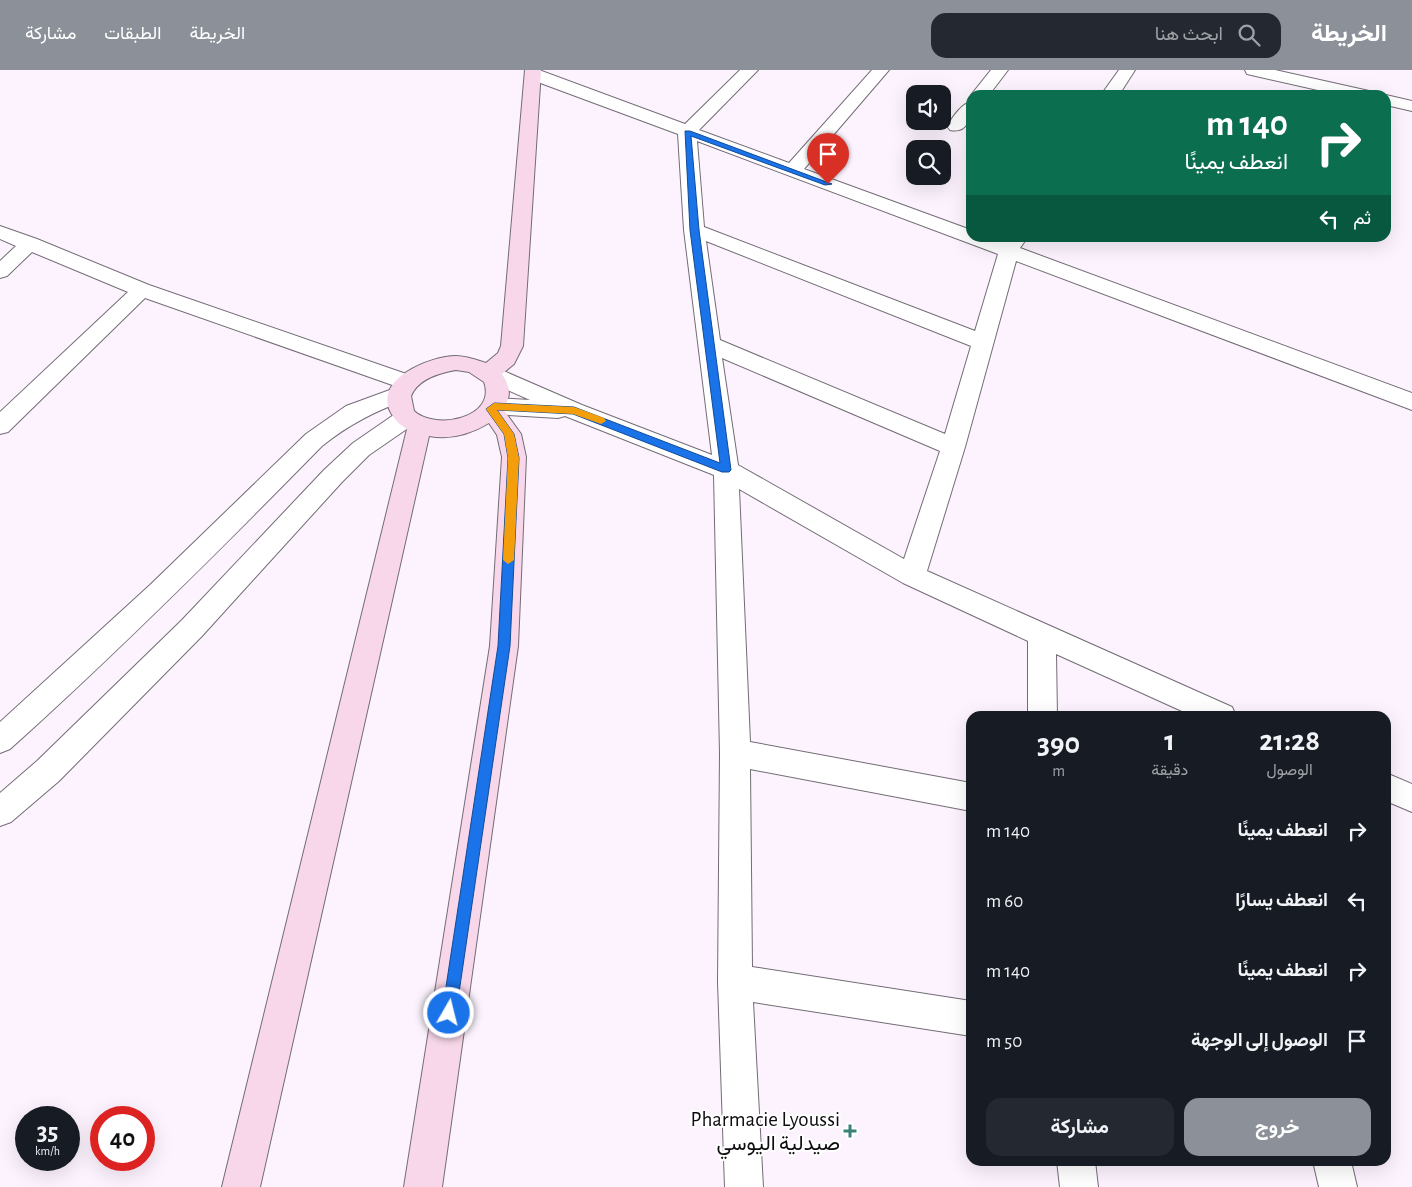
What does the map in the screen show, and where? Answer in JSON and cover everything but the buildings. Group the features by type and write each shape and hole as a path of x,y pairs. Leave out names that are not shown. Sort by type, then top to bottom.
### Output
{"street":[{"path":"744,1187 735,982 735,753 726,470 694,230 687,132 750,70"},
{"path":"792,171 882,70"},
{"path":"984,90 1000,70"},
{"path":"1113,90 1127,70"},
{"path":"1254,70 1341,90"},
{"path":"489,373 505,361 510,354 512,346 533,72 687,132 966,235"},
{"path":"1391,101 1412,106"},
{"path":"956,126 966,113"},
{"path":"694,230 982,342"},
{"path":"0,232 142,290 408,405 438,430 459,428 478,421 493,408 499,395 497,384 489,373"},
{"path":"0,272 30,243"},
{"path":"912,576 953,447 982,342 1013,244 1412,402"},
{"path":"0,426 142,290"},
{"path":"710,344 953,447"},
{"path":"241,1187 408,405 420,372 438,365 456,363 474,365 574,410 726,470 912,576 1211,711"},
{"path":"0,740 37,708 187,566 314,440 335,422 360,408 408,405"},
{"path":"0,812 48,771 185,635 333,476 408,405"},
{"path":"493,408 574,410"},
{"path":"423,1187 504,646 514,458 509,434 493,408"},
{"path":"1042,636 1042,711"},
{"path":"735,753 966,796"},
{"path":"1391,789 1412,798"},
{"path":"735,982 966,1017"},
{"path":"1077,1166 1079,1187"},
{"path":"1333,1166 1338,1187"}],"slow traffic":[{"path":"508,560 514,458 509,434 491,409 494,406 574,410 601,421"}],"place":[{"name":"Pharmacie Lyoussi صيدلية اليوسي","path":"850,1131"}],"route":[{"path":"449,1013 504,646 514,458 509,434 491,409 494,406 574,410 726,470 694,230 687,132 828,184"}]}
